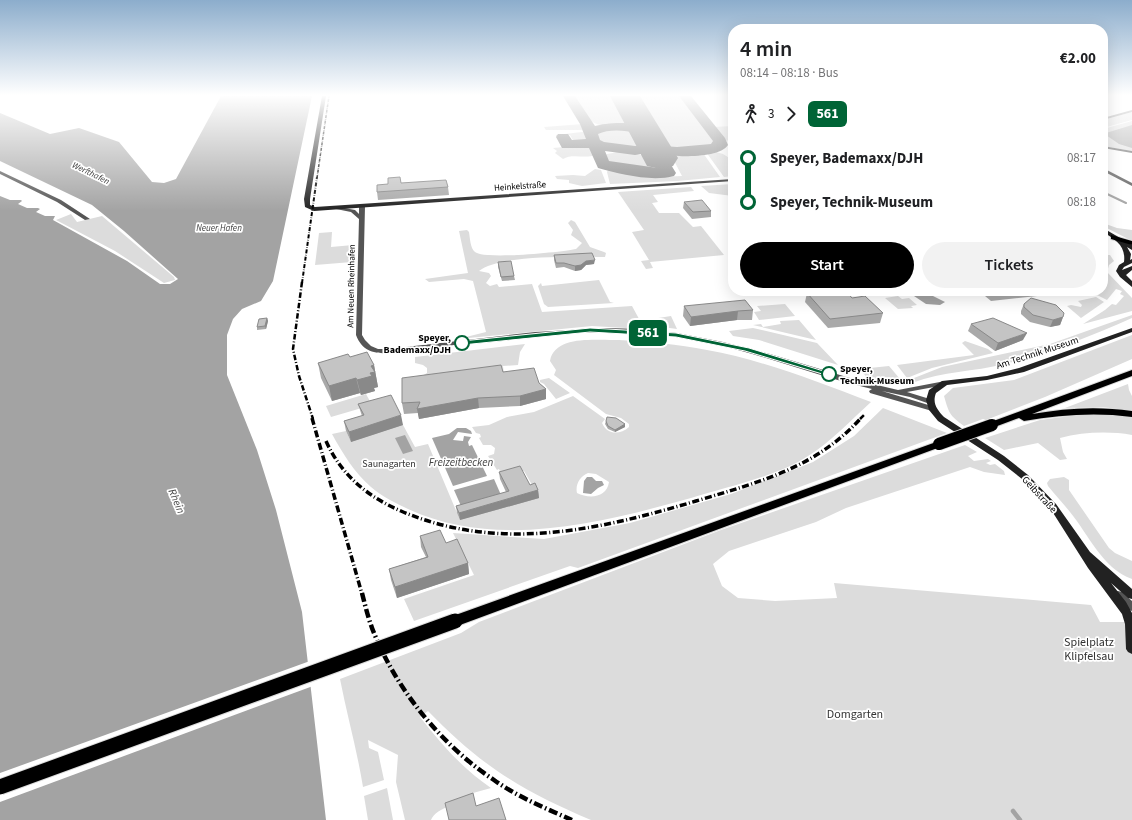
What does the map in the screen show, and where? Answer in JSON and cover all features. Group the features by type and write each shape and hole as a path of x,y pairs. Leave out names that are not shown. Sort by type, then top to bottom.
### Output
{"main road":[{"path":"1117,238 1132,243"},
{"path":"0,787 1132,373"},
{"path":"996,423 1083,410 1103,410 1132,414"}],"street":[{"name":"Heinkelstraße","path":"318,134 307,205 309,207 319,209 728,180"},
{"path":"1108,148 1132,152"},
{"path":"0,172 60,201 87,219"},
{"path":"1108,172 1132,185"},
{"name":"Am Neuen Rheinhafen","path":"362,206 359,335 361,342 371,350"},
{"path":"334,208 353,211 361,218"},
{"path":"1108,233 1132,248"},
{"path":"1117,238 1128,254 1130,262 1119,269 1122,276 1132,285"},
{"path":"1122,276 1126,270 1132,268"},
{"name":"Geibstraße","path":"371,350 394,351 558,332 619,330 676,335 722,343 774,357 858,383 914,396 931,406 951,426 1001,458 1025,477 1053,506 1086,555 1132,595"},
{"name":"Am Technik Museum","path":"889,391 914,390 945,383 1013,372 1132,330"},
{"name":"Geibstraße","path":"858,383 882,395 931,406"},
{"path":"931,406 932,392 945,383"},
{"path":"1086,555 1091,565 1124,608 1130,620 1132,649"},
{"path":"1121,585 1132,588"},
{"path":"1108,587 1132,607"}],"green space":[{"path":"587,134 589,140 574,142 570,135 556,135"},
{"path":"598,134 635,134 640,145 629,148 610,146 604,144 597,137"},
{"path":"658,134 712,134 718,145 707,148 666,148"},
{"path":"718,134 728,134 728,140 723,141"},
{"path":"1108,134 1132,134 1132,151 1108,147"},
{"path":"586,145 592,147 595,155 570,156 563,159 555,153 557,151 553,148"},
{"path":"709,150 728,157 728,177 724,177 706,152"},
{"path":"624,151 645,156 651,166 642,170 636,170 622,168 607,161 605,156 607,154"},
{"path":"697,151 703,153 720,177 678,181 610,184 607,172 609,168 656,175 657,177 682,176 670,153"},
{"path":"595,169 601,170 606,183 582,186 569,183 569,180 557,179 555,176 585,176"},
{"path":"728,184 728,195 709,193 701,186"},
{"path":"691,187 694,191 653,195 658,202 652,203 659,213 679,213 693,227 701,226 724,255 650,262 653,268 646,269 641,261 649,260 632,232 644,230 618,192"},
{"path":"71,214 77,222 102,216 174,277 175,280 164,283 115,251 56,220"},
{"path":"571,220 575,222 590,247 606,253 605,257 558,257 521,259 504,262 489,266 479,271 489,273 491,276 486,283 490,286 497,284 499,287 532,284 542,312 632,306 644,328 592,326 458,339 486,332 473,281 464,279 429,282 425,279 468,273 459,231 467,230 469,232 473,250 481,254 507,255 556,252 576,249 582,243 571,235 573,230 568,223"},
{"path":"1108,225 1117,228 1132,230 1132,241 1108,229"},
{"path":"332,232 331,247 353,245 352,262 315,265 319,233"},
{"path":"1108,255 1110,255 1114,261 1109,265 1108,268"},
{"path":"1108,273 1132,298 1132,311 1083,324 1112,304 1116,305 1124,296 1120,294 1122,291 1116,289 1107,300 1099,296 1108,296"},
{"path":"599,280 610,302 614,303 548,307 544,304 538,286 541,283 542,286"},
{"path":"898,296 902,299 909,298 917,305 911,306 913,308 898,309 885,298"},
{"path":"1096,297 1104,302 1081,318 1067,306 1071,305 1081,307 1082,305 1078,301"},
{"path":"785,304 795,316 759,320 754,312 761,311 757,306"},
{"path":"1132,315 1132,318 1085,338 1021,360 993,367 936,376 912,383 909,380 942,367 1050,344"},
{"path":"671,316 677,329 655,326 652,319"},
{"path":"799,320 816,340 753,325 761,324 763,327 781,324 780,321"},
{"path":"753,328 817,343 838,365 759,340 733,336 729,331"},
{"path":"1132,335 1132,359 1045,397 986,420 983,419 964,426 952,416 949,410 944,396 953,388 1014,380"},
{"name":"Saunagarten","path":"589,340 619,340 674,345 728,354 790,372 871,402 825,444 808,456 796,463 767,475 691,498 621,516 549,528 513,530 477,528 442,521 408,509 389,500 371,487 349,462 332,434 346,431 351,442 403,425 415,447 428,444 460,520 539,497 524,471 516,471 502,475 499,469 497,470 488,456 494,454 495,448 491,445 483,445 479,438 481,437 480,434 476,433 472,427 489,425 507,417 534,412 573,396 605,419 602,423 610,432 625,430 629,427 629,424 621,418 606,414 554,375 556,370 550,361 554,352 560,346 568,343","holes":["588,473 596,474 609,482 605,491 597,496 587,496 577,493 577,484 580,479"]},
{"path":"965,341 988,349 993,353 932,368 907,378 897,365 974,355 962,343"},
{"path":"525,344 520,352 518,365 503,366 504,375 422,376 427,373 427,368 423,365 415,363 415,357"},
{"path":"889,366 900,379 895,383 869,380 860,369"},
{"path":"549,378 570,393 556,399 544,384 540,382 540,380"},
{"path":"1128,384 1132,396 1132,411 1103,407 1065,408"},
{"path":"366,394 372,405 331,417 326,406"},
{"path":"883,408 947,433 578,568 570,566 414,621 404,599 474,575 453,533 544,539 630,523 731,494 813,462 854,436"},
{"path":"1093,413 1132,417 1132,435 1096,433 1078,434 1060,438 1063,452 1067,459 1060,460 1038,443 1004,450 985,438 1040,420"},
{"name":"Domgarten","path":"965,445 977,452 968,456 974,461 988,459 991,461 986,463 990,465 995,464 1004,471 1005,475 984,472 970,467 846,508 816,522 729,551 713,564 722,586 738,598 775,601 837,598 834,583 1091,605 1100,622 1132,622 1132,820 591,820 544,798 503,775 466,747 428,711 420,717 428,727 462,764 491,788 473,793 474,799 450,806 438,812 431,820 405,820 396,782 398,755 368,740 369,748 378,752 384,780 363,787 340,679 461,633 479,622 721,530"},
{"path":"1064,477 1069,480 1069,490 1109,548 1115,553 1132,561 1132,579 1112,567 1104,559 1077,521 1048,486 1047,483 1050,479"},
{"path":"387,788 393,820 368,820 364,796"}],"water":[{"path":"0,134 97,134 119,142 152,182 164,183 176,179 200,134 304,134 273,281 261,301 242,309 233,319 227,335 227,375 257,450 276,510 302,612 326,820 0,820 0,196 10,200 21,200 22,201 18,204 27,208 38,208 40,209 36,212 45,216 55,216 53,220 127,261 160,284 170,284 178,279 92,205 0,161"},
{"path":"1108,134 1132,134 1132,148 1119,144 1108,136"},
{"path":"914,296 933,296 945,302 940,305 926,304"},
{"name":"Freizeitbecken","path":"457,428 466,428 471,431 472,434 458,432 453,440 463,441 464,436 471,437 468,442 469,446 472,445 487,476 453,486 432,438 449,434"},
{"path":"405,435 413,451 403,454 395,438"},
{"path":"587,477 592,477 596,481 602,481 604,485 591,494 583,493 584,481"},
{"path":"494,479 501,495 461,506 454,490"}],"pier":[{"path":"310,661 313,686 0,802 0,773"}],"building":[{"path":"400,177 401,183 446,180 448,187 377,192 377,185 388,184 388,178"},
{"path":"702,200 711,211 693,212 684,202"},
{"path":"592,253 595,260 586,261 581,265 575,266 564,263 556,263 554,255"},
{"path":"511,261 514,276 501,277 498,262"},
{"path":"810,296 850,296 852,298 865,296 883,313 830,319"},
{"path":"1031,298 1056,305 1064,313 1063,317 1053,320 1033,315 1024,307 1024,304"},
{"path":"745,300 753,310 691,317 684,306"},
{"path":"267,318 265,326 257,327 259,319"},
{"path":"993,318 1027,333 998,343 971,324"},
{"path":"367,352 374,365 371,366 375,372 370,373 372,376 357,380 356,378 329,386 318,363 348,354 350,357"},
{"path":"501,365 503,372 534,368 539,383 546,389 520,396 478,398 417,409 420,402 402,403 402,378"},
{"path":"391,395 401,415 349,432 344,421 364,415 358,404"},
{"path":"607,417 616,418 625,424 615,430 608,426 606,421"},
{"path":"520,466 530,485 535,483 538,490 459,513 456,506 509,491 499,472"},
{"path":"440,530 446,543 457,539 468,563 395,587 389,569 428,557 420,536"},
{"path":"473,793 476,806 499,798 506,820 449,820 445,803"}],"waterway":[{"path":"1108,194 1126,203"},
{"path":"1013,811 1020,820"}],"taxiway":[{"path":"591,134 594,142"},
{"path":"654,147 667,151 698,151 708,149 721,145 715,134"},
{"path":"563,137 567,145 594,143"},
{"path":"594,142 599,145 615,149 635,151 643,150 653,145"},
{"path":"594,142 603,165 650,173 668,173 660,158"}],"runway":[{"path":"647,134 660,158"}],"railway":[{"path":"317,178 323,134"},
{"path":"302,283 317,177"},
{"path":"302,282 293,349 299,376 313,419"},
{"path":"326,441 339,464 357,484 377,499 401,511 438,524 475,531 512,534 549,533 623,521 764,480 806,461 825,449 844,435 865,414"},
{"path":"312,418 362,594"},
{"path":"362,593 372,628 393,672 407,693 438,732 474,766 503,786 532,802 572,820"}],"bus line":[{"name":"561","path":"462,343 558,332 619,330 676,335 722,343 829,374"}],"place":[{"name":"Speyer, Bademaxx/DJH","path":"462,343"},
{"name":"Speyer, Technik-Museum","path":"829,374"}],"water label":[{"name":"Werfthafen","path":"91,173"},
{"name":"Neuer Hafen","path":"219,228"},
{"name":"Rhein","path":"177,501"}],"park label":[{"name":"Spielplatz Klipfelsau","path":"1089,649"}]}
